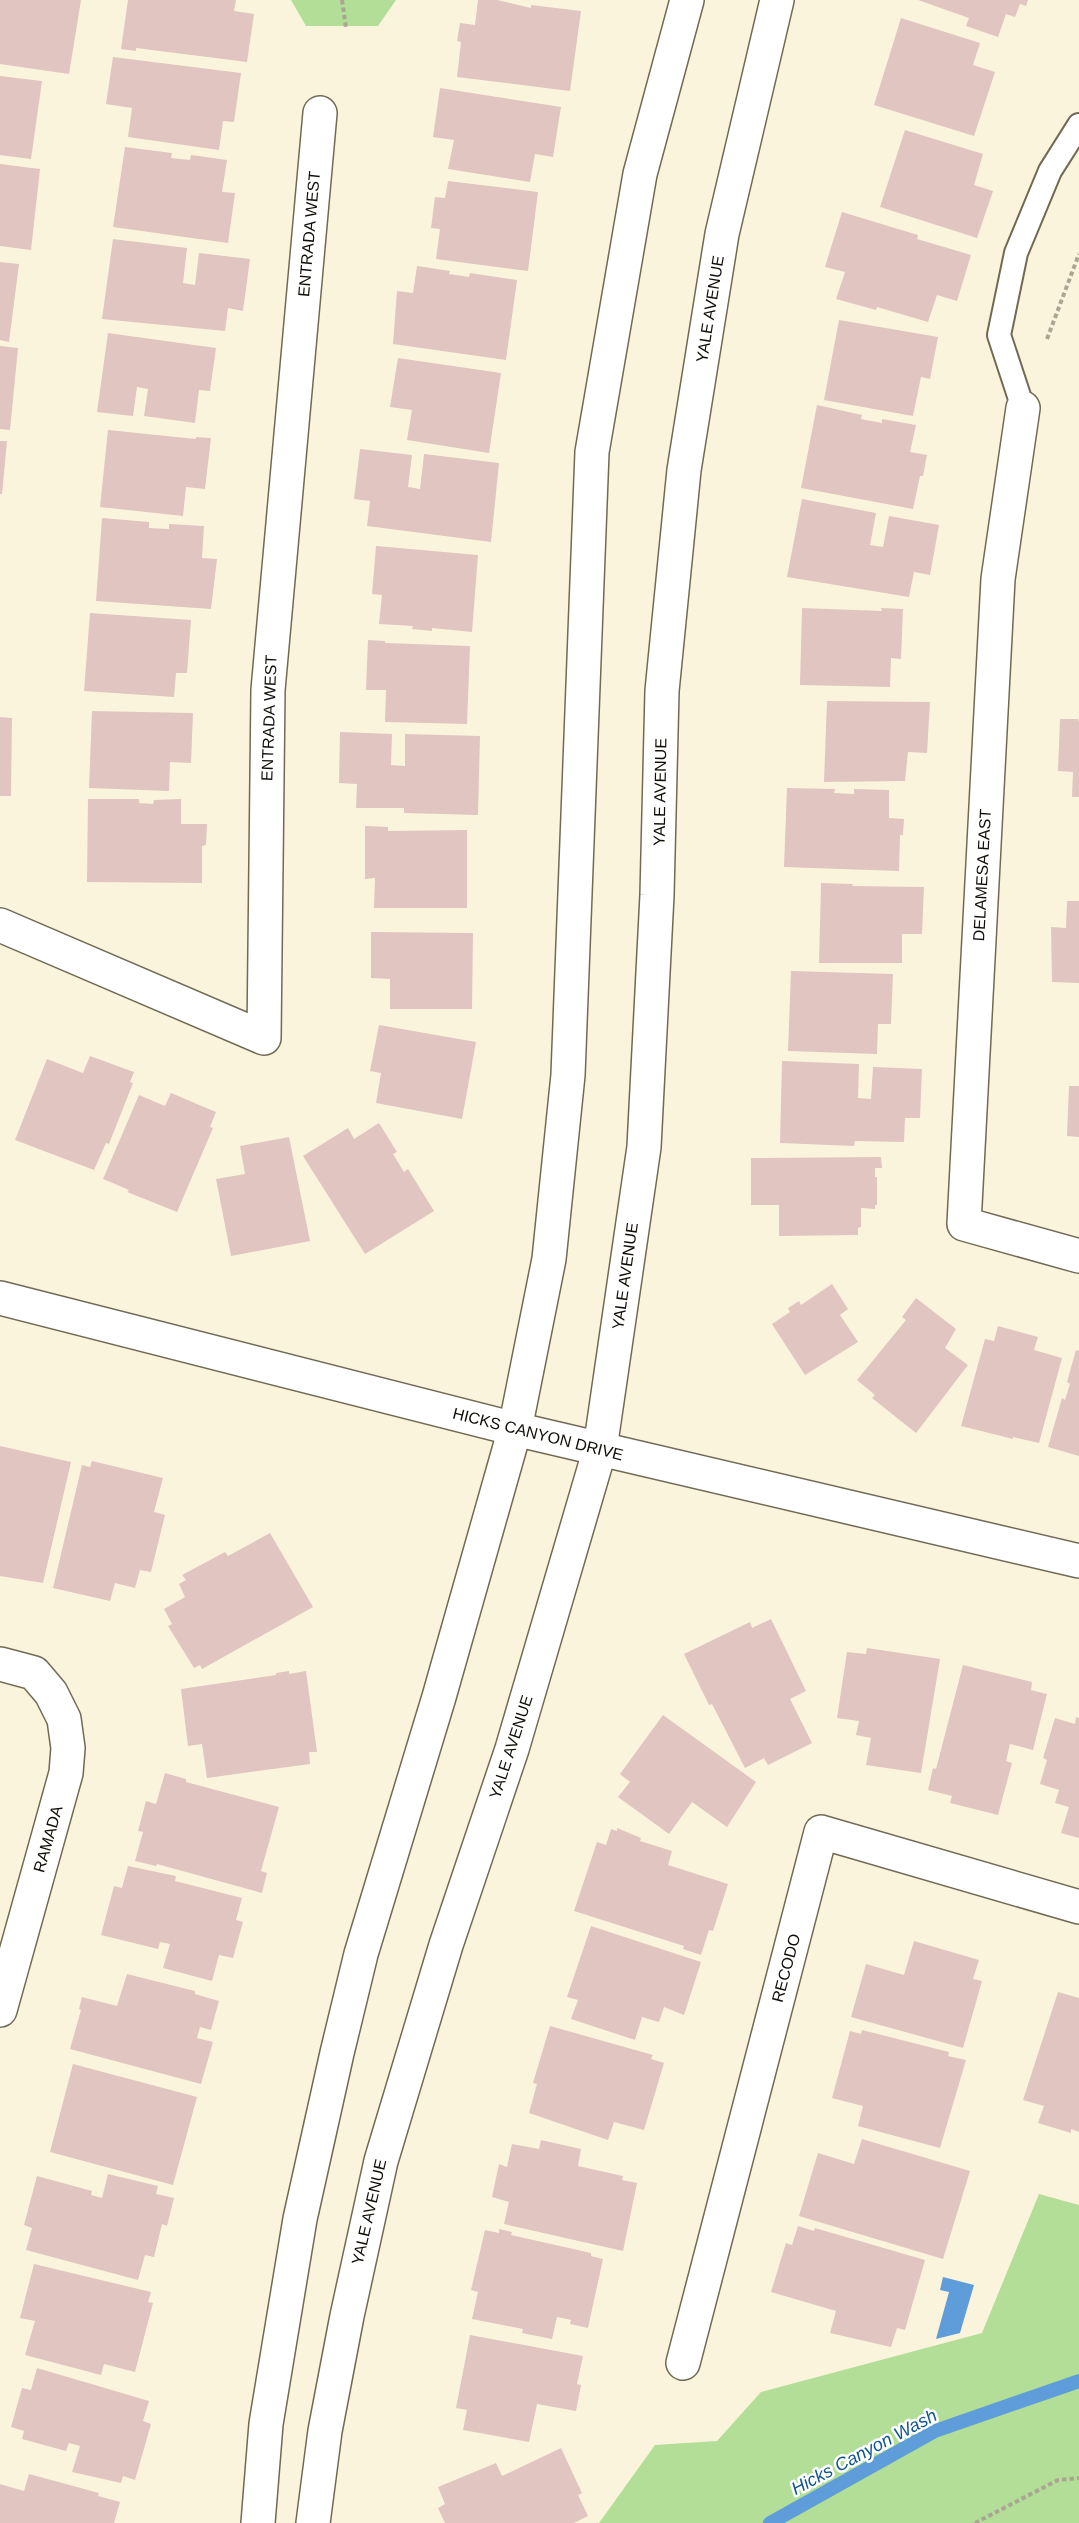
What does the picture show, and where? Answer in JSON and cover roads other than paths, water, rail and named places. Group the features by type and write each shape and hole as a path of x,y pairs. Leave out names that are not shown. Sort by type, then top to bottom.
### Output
{"main road":[{"path":"258,2523 266,2424 300,2219 337,2053 362,1954 439,1697 515,1429 549,1258 568,1075 592,452 640,174 687,0"},
{"name":"YALE AVENUE","path":"313,2523 330,2408 357,2261 381,2161 453,1922 512,1749 600,1449 644,1147 657,895 662,691 684,470 722,234 777,0"},
{"name":"ENTRADA WEST","path":"0,925 264,1038 268,690 320,113"},
{"name":"DELAMESA EAST","path":"1023,408 998,579 964,1224 1079,1256"},
{"name":"HICKS CANYON DRIVE","path":"0,1298 515,1429 1079,1562"},
{"name":"RAMADA","path":"0,1664 34,1673 51,1693 64,1719 68,1748 66,1773 0,2010"},
{"name":"RECODO","path":"683,2363 821,1832 1079,1907"}],"lane":[{"path":"1023,408 999,335 1016,253 1050,171 1079,125"}],"water":[{"path":"943,2277 974,2285 960,2333 936,2339 949,2292 940,2290"}],"waterway":[{"name":"Hicks Canyon Wash","path":"770,2523 935,2431 1079,2381"}]}
